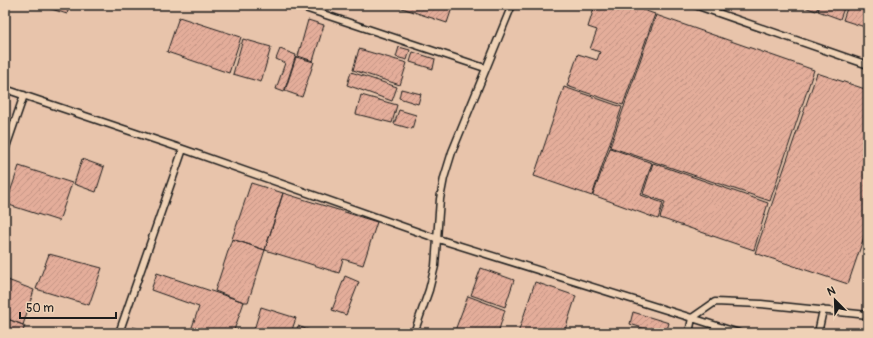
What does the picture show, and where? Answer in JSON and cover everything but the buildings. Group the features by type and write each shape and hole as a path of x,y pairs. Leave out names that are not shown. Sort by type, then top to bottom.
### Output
{"lane":[{"path":"296,5 485,68"},
{"path":"414,333 429,290 435,266 438,240 438,219 444,178 452,152 485,68 512,5"},
{"path":"695,5 868,65"},
{"path":"5,89 183,149 438,240 739,333"},
{"path":"5,150 24,95"},
{"path":"119,333 183,149"},
{"path":"689,333 692,318 715,302 761,304 868,315"},
{"path":"818,333 822,310"}],"shaded area":[{"path":"5,5 868,5 868,333 5,333"}]}
